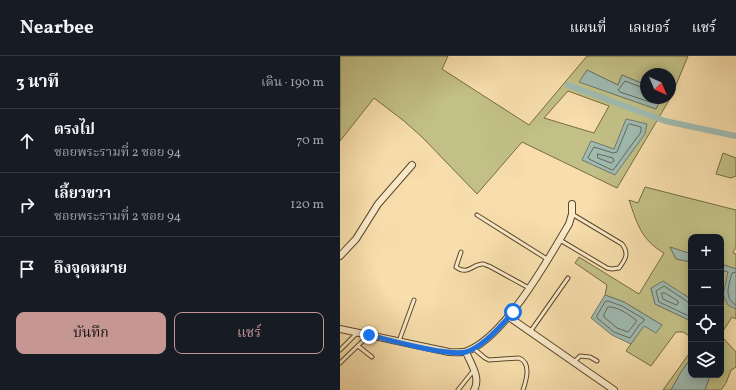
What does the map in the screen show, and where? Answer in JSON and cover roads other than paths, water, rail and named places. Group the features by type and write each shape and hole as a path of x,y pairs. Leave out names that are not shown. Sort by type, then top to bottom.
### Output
{"street":[{"path":"340,256 356,239 378,204 412,165"},
{"path":"340,329 449,352 466,352 473,348 509,317 569,224 572,214 572,204"},
{"path":"509,317 614,390"},
{"path":"466,352 478,379 474,390"}],"lane":[{"path":"560,240 607,268 619,268 623,263 626,256 626,249 622,244 572,214"},
{"path":"477,215 547,259"},
{"path":"461,252 456,267 458,269 462,271 483,264 490,266 529,288"},
{"path":"530,332 568,278"},
{"path":"399,342 414,300"},
{"path":"340,350 358,333"},
{"path":"340,363 369,335"},
{"path":"358,346 372,357"},
{"path":"473,348 485,358 490,360 522,359 528,371 523,390"},
{"path":"574,362 580,356 590,357 597,361"},
{"path":"458,390 474,370"}],"water":[{"path":"587,70 618,85 622,75 640,82 640,103 579,82"},
{"path":"642,104 658,104 656,109"},
{"path":"626,119 647,124 645,134 615,175 582,160 591,141 614,149"},
{"path":"670,247 688,253 688,261 676,259"},
{"path":"724,265 736,269 736,309 728,305 724,297 728,272 724,271"},
{"path":"663,281 688,297 688,320 655,304 651,288"},
{"path":"605,295 624,302 662,325 656,333 644,326 631,344 612,335 591,318"},
{"path":"688,362 688,378 709,378 705,390 671,390"}],"waterway":[{"path":"568,85 665,121 736,136"}]}
